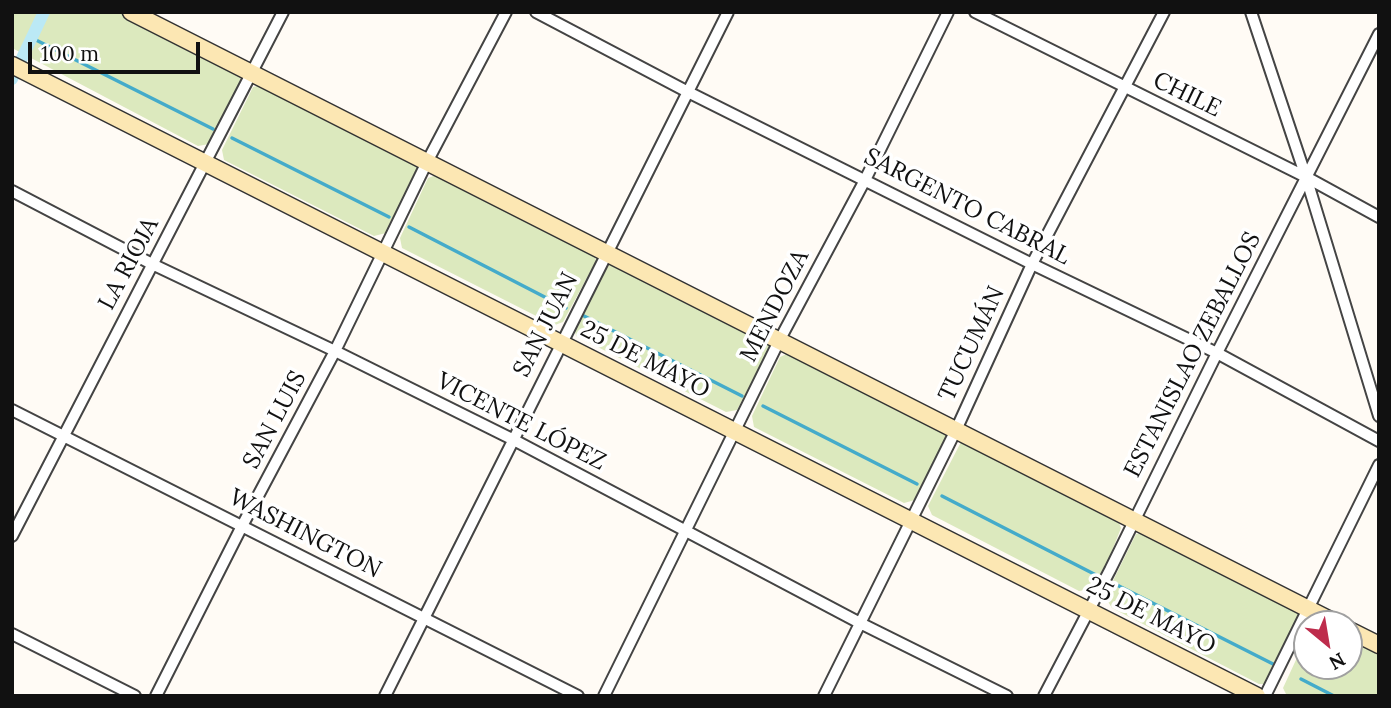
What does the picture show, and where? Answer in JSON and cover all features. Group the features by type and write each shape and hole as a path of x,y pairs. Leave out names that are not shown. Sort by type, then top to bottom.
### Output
{"street":[{"path":"131,12 1309,609"},
{"name":"LA RIOJA","path":"12,536 283,12"},
{"name":"SAN LUIS","path":"156,696 335,351 506,12"},
{"name":"SARGENTO CABRAL","path":"536,12 688,92 1217,353 1379,441"},
{"name":"SAN JUAN","path":"384,696 728,12"},
{"name":"MENDOZA","path":"604,696 779,341 865,180 948,12"},
{"name":"CHILE","path":"975,12 1306,177 1379,217"},
{"name":"TUCUMÁN","path":"824,696 956,430 1032,264 1164,12"},
{"path":"1251,12 1306,177 1379,416"},
{"name":"ESTANISLAO ZEBALLOS","path":"1044,696 1379,34"},
{"name":"25 DE MAYO","path":"12,65 1258,696"},
{"name":"VICENTE LÓPEZ","path":"12,191 152,264 512,439 860,623 1007,696"},
{"name":"WASHINGTON","path":"12,410 578,696"},
{"path":"1265,696 1379,465"},
{"path":"12,634 135,696"},
{"path":"1363,637 1379,645"}],"green space":[{"path":"12,12 126,12 240,73 241,83 209,144 198,146 12,48"},
{"path":"264,84 416,163 418,173 386,233 374,236 224,160 222,150 253,87"},
{"path":"439,174 594,252 596,261 563,322 552,324 402,248 400,238 428,178"},
{"path":"613,262 768,340 770,349 737,410 726,412 576,336 574,326 602,266"},
{"path":"791,352 945,430 948,440 915,500 904,503 754,427 752,416 780,357"},
{"path":"968,441 1117,517 1121,528 1108,561 1091,589 1079,591 932,515 928,506 961,442"},
{"path":"1147,532 1294,608 1293,628 1266,684 1259,684 1112,608 1105,597 1136,534"},
{"path":"1363,643 1379,651 1379,696 1287,696 1283,688 1293,666 1293,680 1363,680"}],"waterway":[{"path":"12,79 44,12"},
{"path":"32,38 213,129"},
{"path":"232,138 389,217"},
{"path":"409,227 566,308"},
{"path":"584,316 742,396"},
{"path":"763,406 917,484"},
{"path":"942,496 1096,575"},
{"path":"1117,585 1275,665"},
{"path":"1303,680 1334,696"}]}
